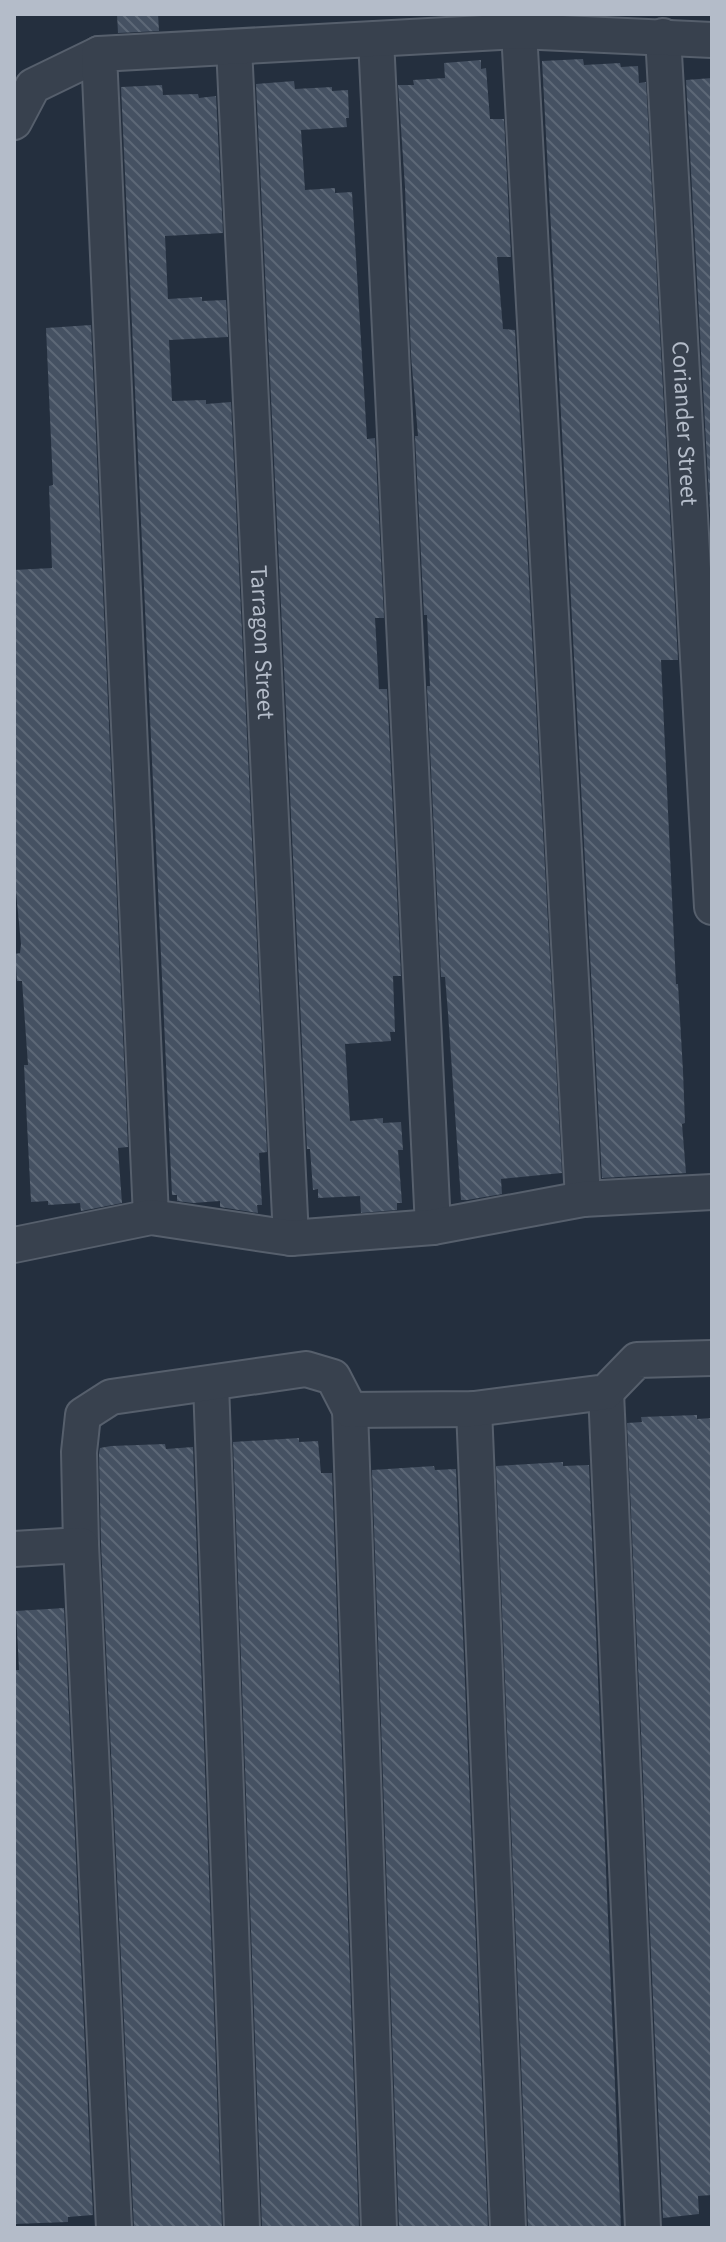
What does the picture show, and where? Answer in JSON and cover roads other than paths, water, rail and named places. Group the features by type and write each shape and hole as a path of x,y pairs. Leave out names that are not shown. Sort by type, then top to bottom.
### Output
{"street":[{"path":"519,31 583,1199"},
{"path":"14,122 33,86 99,54 519,31 712,40"},
{"name":"Coriander Street","path":"663,36 712,907"},
{"path":"376,39 433,1227"},
{"name":"Tarragon Street","path":"234,47 291,1238"},
{"path":"99,54 151,1217"},
{"path":"14,1245 151,1217 291,1238 433,1227 583,1199 712,1192"},
{"path":"350,1410 474,1409 606,1392 637,1360 712,1358"},
{"path":"114,2228 81,1545 79,1452 83,1415 111,1397 306,1369 333,1377 350,1410 379,2228"},
{"path":"211,1384 242,2228"},
{"path":"606,1392 643,2228"},
{"path":"474,1409 508,2228"},
{"path":"14,1549 81,1545"}]}
